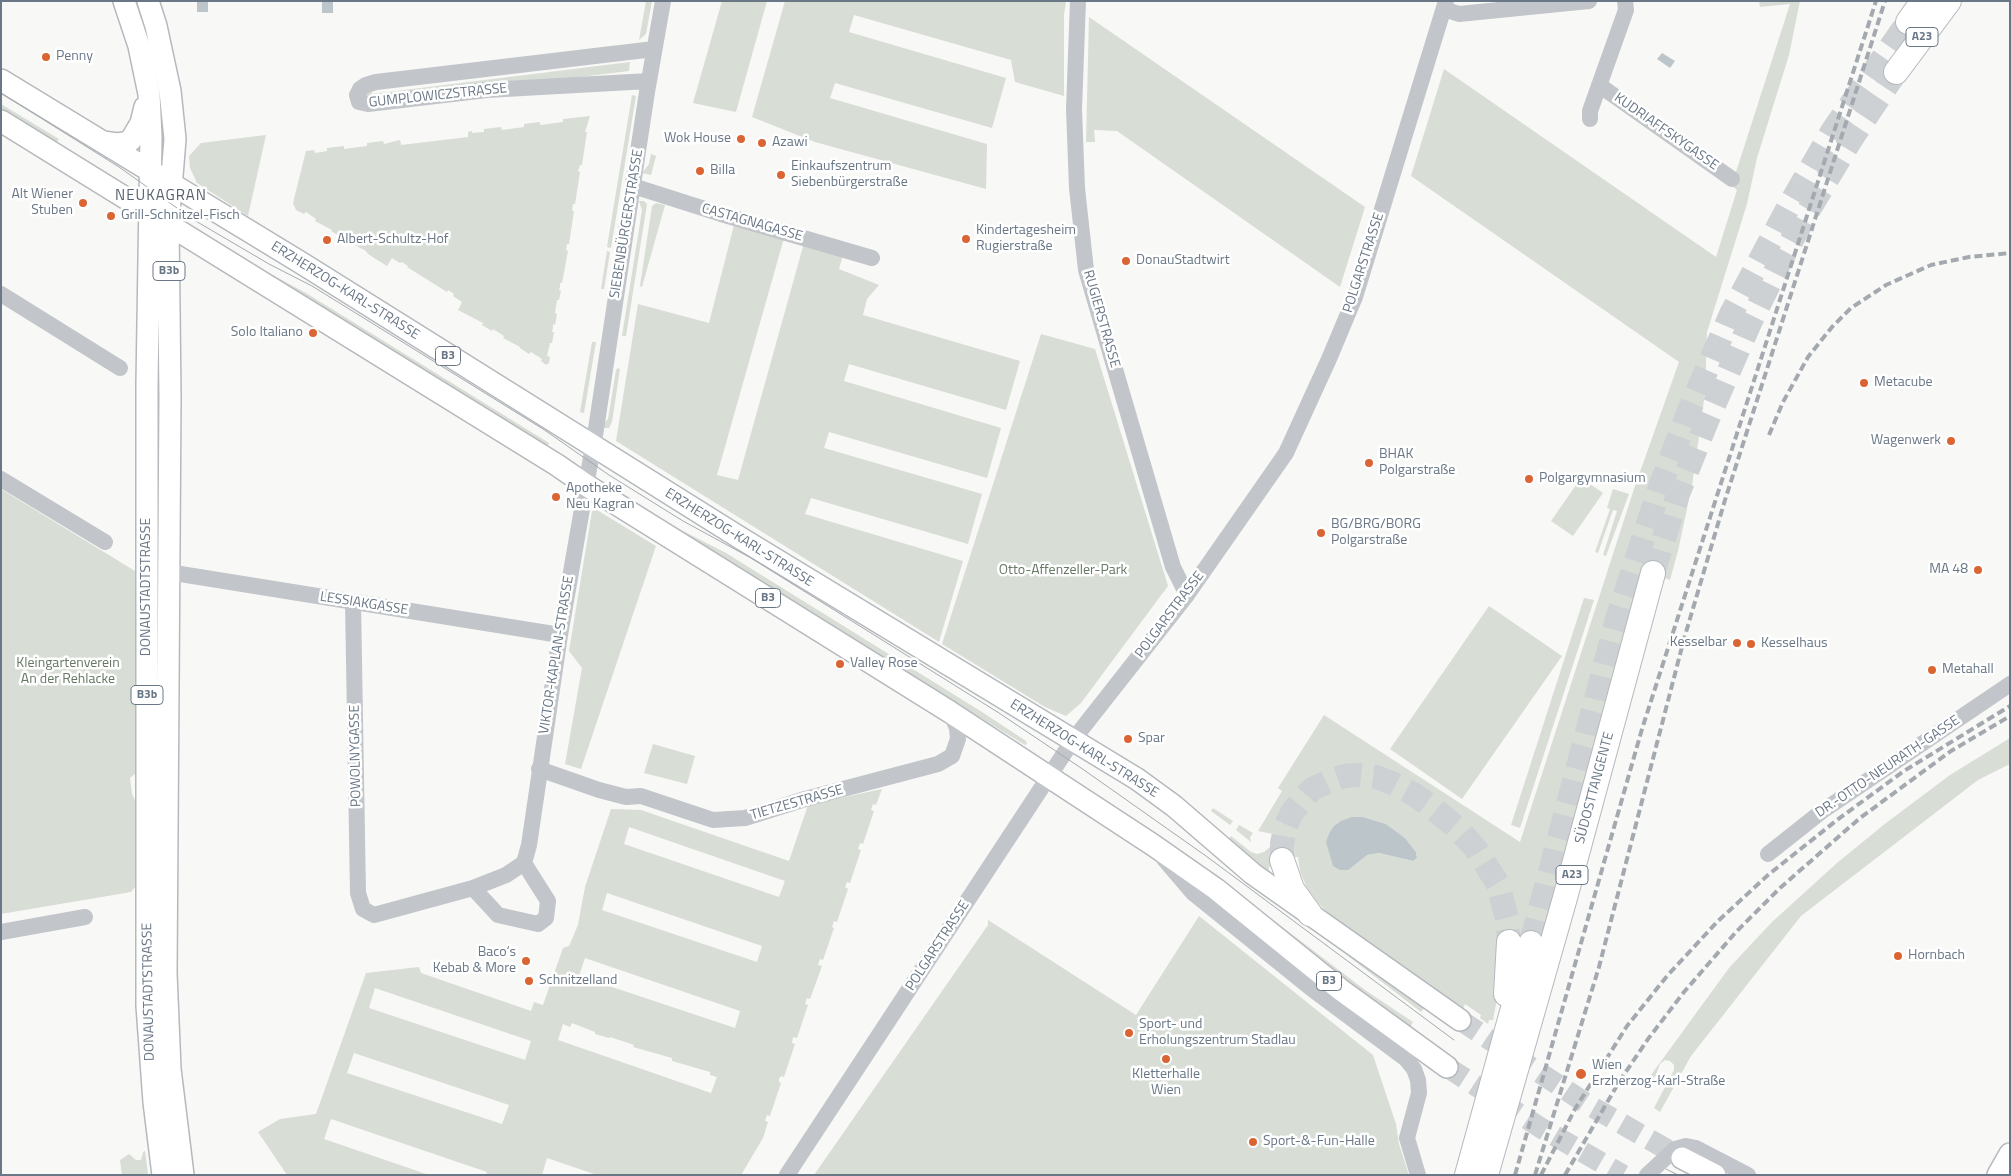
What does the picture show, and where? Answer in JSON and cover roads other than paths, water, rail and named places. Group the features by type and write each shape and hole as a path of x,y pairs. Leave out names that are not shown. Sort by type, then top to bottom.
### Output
{"highway":[{"name":"A23","path":"1908,22 1923,1"},
{"name":"A23","path":"1896,72 1949,1"},
{"name":"SÜDOSTTANGENTE","path":"1486,1175 1565,898 1653,573"},
{"path":"1282,860 1292,889 1310,914"},
{"path":"1467,1175 1511,1018 1520,942"}],"main road":[{"name":"DONAUSTADTSTRASSE","path":"124,1 139,46 149,94 151,170 147,384 147,1006 154,1102 163,1175"},
{"name":"DONAUSTADTSTRASSE","path":"148,1 156,26 170,92 175,139 168,225 170,397 166,973 170,1069 183,1175"},
{"name":"ERZHERZOG-KARL-STRASSE","path":"1,80 151,170 195,200 303,264 593,448 1137,779 1167,801 1253,874 1460,1020"},
{"path":"103,142 125,143 134,136 141,123 149,94"},
{"path":"1,121 150,214"},
{"name":"B3","path":"150,214 557,465 1050,777 1216,889 1341,990 1447,1067"},
{"path":"1689,1153 1715,1175"},
{"path":"1998,1175 2010,1154"}],"street":[{"name":"SIEBENBÜRGERSTRASSE","path":"593,448 663,1"},
{"name":"RUGIERSTRASSE","path":"1078,1 1074,109 1077,188 1086,270 1173,567 1187,595"},
{"path":"1445,5 1459,14 1589,1"},
{"path":"1590,119 1590,111 1626,10 1625,1"},
{"name":"POLGARSTRASSE","path":"787,1175 1073,740 1187,595 1286,454 1330,359 1355,297 1445,5"},
{"name":"GUMPLOWICZSTRASSE","path":"649,81 487,90 368,104 359,102 357,96 360,89 376,82 654,49"},
{"name":"KUDRIAFFSKYGASSE","path":"1599,85 1732,179"},
{"name":"CASTAGNAGASSE","path":"633,186 872,258"},
{"path":"1,294 120,368"},
{"name":"VIKTOR-KAPLAN-STRASSE","path":"524,863 529,845 560,635 593,448"},
{"path":"1,478 105,542"},
{"name":"LESSIAKGASSE","path":"168,572 560,635"},
{"name":"POWOLNYGASSE","path":"353,602 358,894 363,908 374,915 473,888"},
{"name":"DR.-OTTO-NEURATH-GASSE","path":"1768,854 1821,812 2010,684"},
{"name":"TIETZESTRASSE","path":"539,769 626,798 640,796 713,820 745,818 805,799 938,764 952,756 958,739 957,728 950,712"},
{"path":"1153,845 1193,892 1307,985 1406,1059 1414,1069 1418,1080 1419,1093 1407,1138 1418,1175"},
{"path":"524,863 548,901 546,918 538,924 498,915 473,888 506,875 524,863"},
{"path":"1,932 86,917"},
{"path":"1647,1175 1675,1150 1686,1146 1689,1153 1748,1175"}],"tunnel":[{"path":"1531,943 1618,616 1660,487 1688,413 1731,314 1789,206 1833,130 1908,22"},
{"path":"1653,573 1678,494 1707,421 1750,323 1804,218 1850,141 1896,72"},
{"path":"1282,860 1285,828 1292,812 1312,789 1344,776 1376,777 1415,795 1457,828 1476,849 1498,884 1507,919 1509,942"},
{"path":"1460,1020 1587,1104 1682,1158"},
{"path":"1447,1067 1541,1128 1623,1175"}],"tram line":[{"path":"1,93 119,167 194,220 269,264 312,286 543,429 609,475 683,521 751,558 999,713 1206,856 1454,1040"},
{"path":"1666,1169 1678,1175"}],"railway":[{"path":"1515,1175 1642,729 1876,1"},
{"path":"1535,1175 1599,967 1684,639 1725,500 1885,1"},
{"path":"1769,435 1783,402 1808,357 1832,327 1851,308 1886,285 1931,265 1969,257 2010,253"},
{"path":"1541,1175 1575,1109 1627,1026 1667,976 1717,922 1768,875 1837,820 1904,771 2010,706"},
{"path":"1565,1175 1619,1082 1648,1039 1684,992 1736,932 1780,888 1860,818 1951,751 2010,716"}],"place":[{"name":"Penny","path":"46,57"},
{"name":"Wok House","path":"741,139"},
{"name":"Azawi","path":"762,143"},
{"name":"Billa","path":"700,171"},
{"name":"Einkaufszentrum Siebenbürgerstraße","path":"781,175"},
{"name":"Alt Wiener Stuben","path":"83,203"},
{"name":"Grill-Schnitzel-Fisch","path":"111,216"},
{"name":"Kindertagesheim Rugierstraße","path":"966,239"},
{"name":"Albert-Schultz-Hof","path":"327,240"},
{"name":"DonauStadtwirt","path":"1126,261"},
{"name":"Solo Italiano","path":"313,333"},
{"name":"Metacube","path":"1864,383"},
{"name":"Wagenwerk","path":"1951,441"},
{"name":"BHAK Polgarstraße","path":"1369,463"},
{"name":"Polgargymnasium","path":"1529,479"},
{"name":"Apotheke Neu Kagran","path":"556,497"},
{"name":"BG/BRG/BORG Polgarstraße","path":"1321,533"},
{"name":"MA 48","path":"1978,570"},
{"name":"Kesselbar","path":"1737,643"},
{"name":"Kesselhaus","path":"1751,644"},
{"name":"Valley Rose","path":"840,664"},
{"name":"Metahall","path":"1932,670"},
{"name":"Spar","path":"1128,739"},
{"name":"Hornbach","path":"1898,956"},
{"name":"Baco‘s Kebab & More","path":"526,961"},
{"name":"Schnitzelland","path":"529,981"},
{"name":"Sport- und Erholungszentrum Stadlau","path":"1129,1033"},
{"name":"Kletterhalle Wien","path":"1166,1059"},
{"name":"Wien Erzherzog-Karl-Straße","path":"1581,1074"},
{"name":"Sport-&-Fun-Halle","path":"1253,1142"}],"district":[{"name":"NEUKAGRAN","path":"161,196"}],"park label":[{"name":"Otto-Affenzeller-Park","path":"1063,571"},
{"name":"Kleingartenverein An der Rehlacke","path":"68,672"}]}
